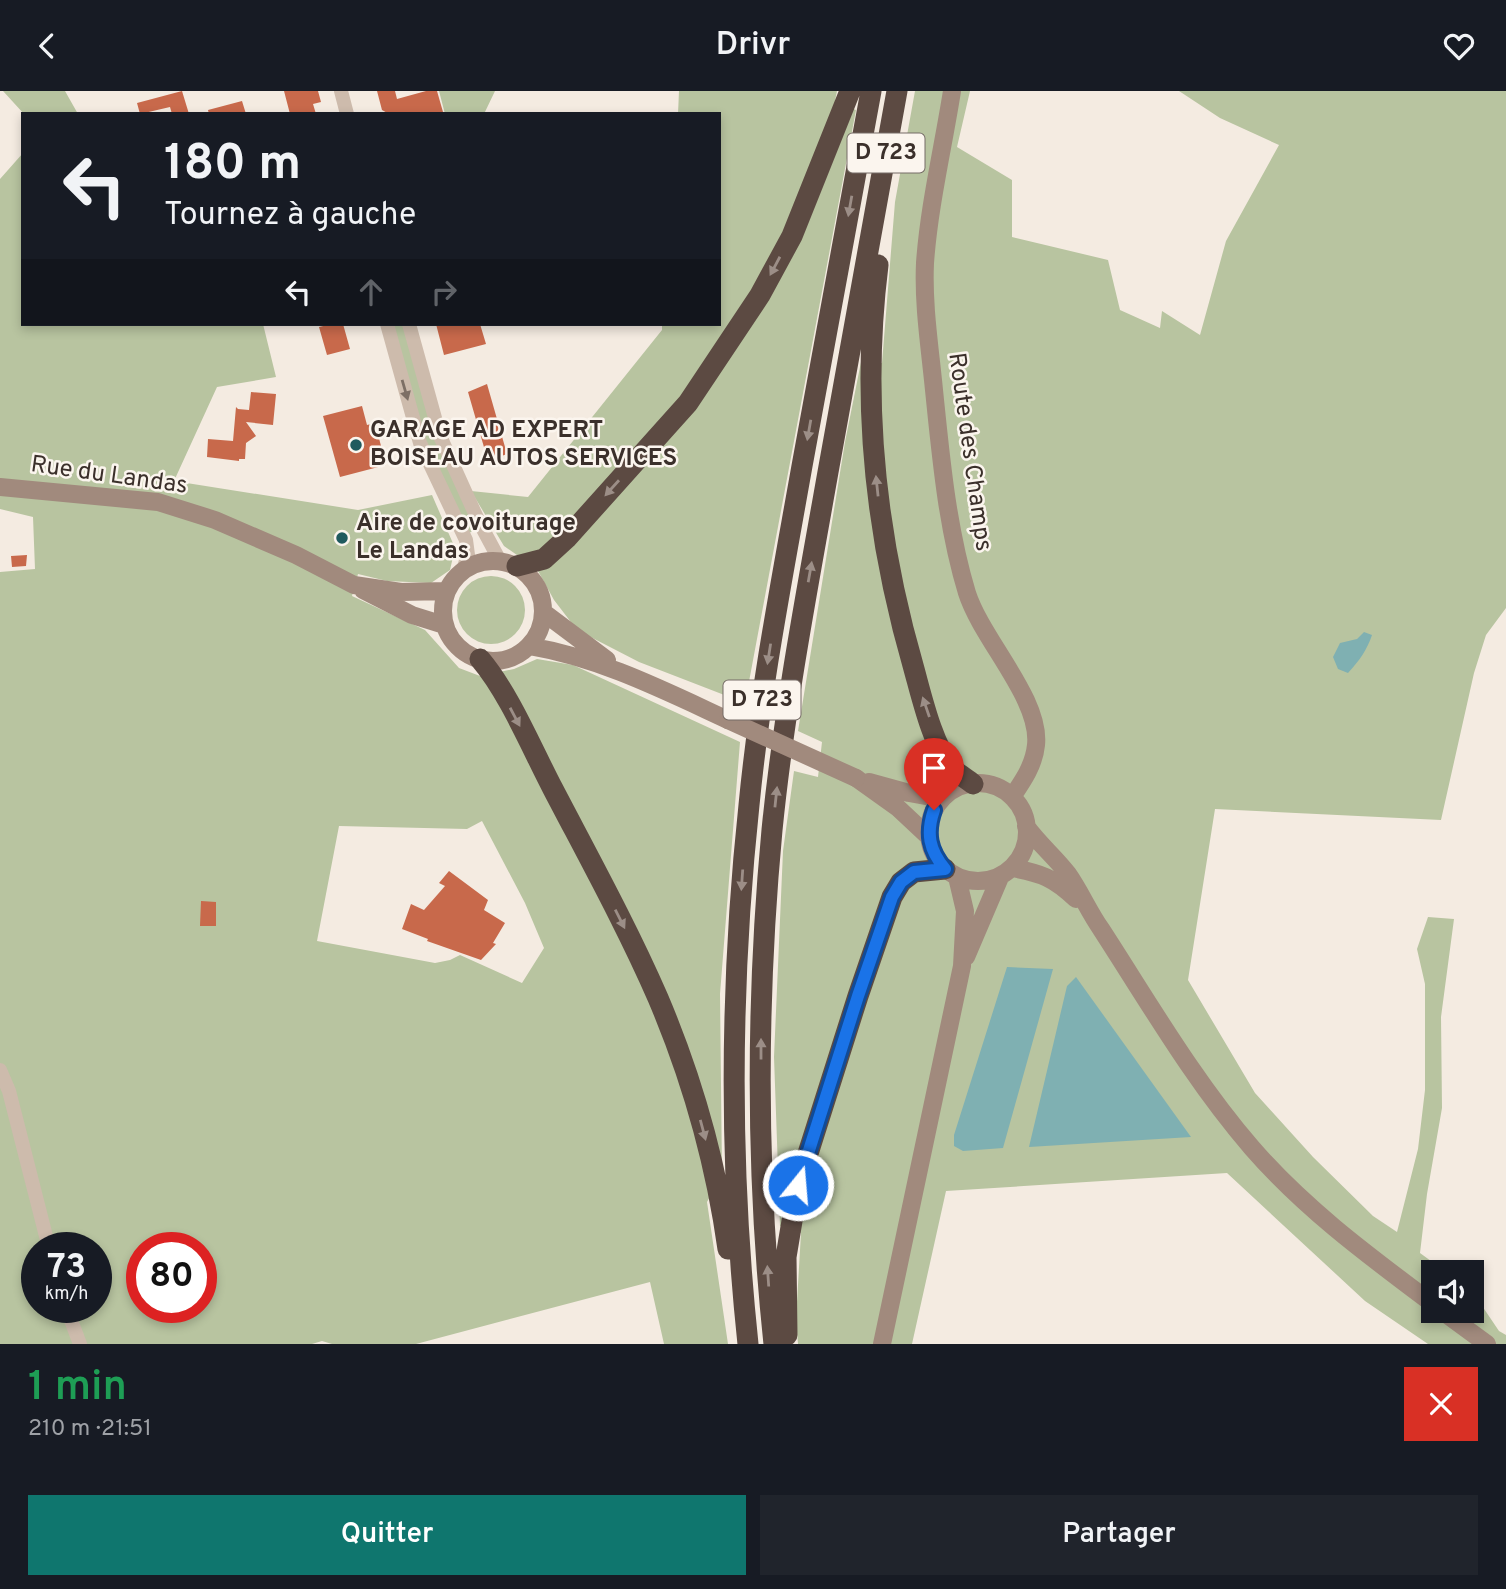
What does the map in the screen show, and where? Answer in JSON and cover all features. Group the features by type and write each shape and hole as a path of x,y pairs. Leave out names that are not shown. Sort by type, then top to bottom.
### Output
{"highway":[{"path":"509,563 544,559 688,404 760,295 792,236 850,91"},
{"name":"D 723","path":"748,1344 736,1174 735,1060 738,934 749,802 769,653 871,91"},
{"name":"D 723","path":"774,1344 765,1236 761,1135 762,980 771,851 793,667 897,91"},
{"path":"874,215 880,254 873,315 872,415 877,490 888,564 908,647 936,737 953,769 974,784"},
{"path":"480,659 490,671 526,738 637,952 658,999 685,1070 700,1121 718,1190 733,1296 745,1318"},
{"path":"788,1344 786,1257 798,1185 892,897 901,882 914,872 951,873"}],"street":[{"path":"341,91 346,112"},
{"name":"Route des Champs","path":"952,91 925,263 926,315 942,462 954,541 968,596 989,641 1030,707 1034,724 1036,744 1033,759 1028,773 1012,797"},
{"path":"388,326 420,443 466,540 468,555 463,570"},
{"path":"410,326 440,436 478,520 509,563 528,575 537,585 542,598 543,612 537,636 529,646 506,660 480,659 468,655 457,647 444,625 443,607 447,590 463,570 474,563 509,563"},
{"name":"Rue du Landas","path":"0,487 158,502 190,510 296,555 354,585 401,592 447,590"},
{"path":"354,585 412,615 444,625"},
{"path":"543,612 624,672"},
{"path":"529,646 562,651 624,672 856,778 942,799"},
{"path":"856,778 898,808 929,837"},
{"path":"883,1344 962,966 965,911 951,873 932,849 930,823 934,810 942,799 962,786 987,785 1012,797 1021,810 1026,826 1026,841 1021,856 1007,872 962,966"},
{"path":"1026,826 1041,847 1068,875 1199,1079 1252,1148 1297,1195 1351,1242 1421,1295"},
{"path":"951,873 972,881 987,881 1007,872 1040,873 1064,887 1090,913"},
{"path":"0,1070 9,1091 45,1232"},
{"path":"72,1323 80,1344"},
{"path":"1458,1323 1487,1344"}],"green space":[{"path":"3,91 65,91 77,112 22,112"},
{"path":"439,91 495,91 485,112 444,112"},
{"path":"679,91 837,91 835,101 856,110 745,703 639,662 577,630 554,600 537,569 504,546 471,491 528,497 662,330 662,326 721,326 721,112 678,112"},
{"path":"915,91 970,91 957,147 1012,180 1012,237 1108,260 1120,310 1160,328 1162,311 1200,335 1226,241 1279,145 1220,118 1179,91 1506,91 1506,608 1486,635 1474,673 1441,820 1215,809 1188,980 1255,1093 1313,1157 1373,1216 1397,1232 1418,1149 1425,1090 1425,984 1417,949 1428,917 1454,919 1441,1017 1442,1108 1420,1253 1430,1260 1421,1260 1421,1323 1484,1323 1484,1309 1499,1331 1506,1335 1506,1344 1428,1344 1365,1301 1227,1173 946,1191 912,1344 798,1344 796,1319 801,1233 780,1226 774,1057 783,851 794,771 818,777 822,742 798,731 845,442 861,362 882,363 895,202"},
{"path":"21,155 21,326 263,326 276,377 217,387 174,481 358,510 432,495 455,548 450,570 431,583 387,581 358,574 352,596 425,630 459,668 480,676 514,669 537,659 573,665 740,742 720,994 722,1174 707,1202 728,1344 664,1344 650,1282 416,1344 332,1344 322,1341 312,1344 0,1344 0,572 35,569 33,517 0,509 0,179","holes":["482,821 525,903 544,948 522,983 460,955 435,963 317,941 339,826 467,829"]},
{"path":"391,326 404,326 477,530 468,533 424,446"},
{"path":"491,576 504,579 515,586 522,597 525,610 522,623 515,634 504,641 491,644 478,641 467,634 460,623 457,610 460,597 467,586 478,579"}],"water":[{"path":"1364,632 1372,635 1359,660 1348,673 1338,669 1333,657 1340,643 1357,639"},
{"path":"1007,967 1053,969 1003,1148 963,1151 954,1146 954,1135"},
{"path":"1076,977 1191,1137 1029,1147 1067,986"}],"building":[{"path":"182,91 188,112 171,112 170,107 139,112 137,103"},
{"path":"284,91 318,91 321,102 313,104 315,112 289,112"},
{"path":"377,91 395,91 397,99 426,91 437,91 443,112 386,112 382,110"},
{"path":"242,101 245,112 208,112"},
{"path":"344,326 350,349 327,355 319,327"},
{"path":"437,326 481,326 486,344 444,355"},
{"path":"487,384 507,454 488,461 468,392"},
{"path":"251,392 276,394 273,425 246,422 256,436 246,443 245,459 239,461 207,457 208,439 233,441 236,407 249,410"},
{"name":"GARAGE AD EXPERT BOISEAU AUTOS SERVICES","path":"362,406 367,425 375,423 386,465 340,477 323,416"},
{"path":"27,555 26,566 12,567 11,556"},
{"path":"449,871 488,900 484,910 505,923 493,943 496,944 481,960 402,929 411,904 424,910 445,886 439,883"},
{"path":"201,901 216,902 216,926 200,926"}],"place":[{"name":"GARAGE AD EXPERT BOISEAU AUTOS SERVICES","path":"356,445"},
{"name":"Aire de covoiturage Le Landas","path":"342,538"}],"route":[{"path":"798,1185 892,897 901,882 914,872 945,869 937,860 929,837 934,810"}]}
